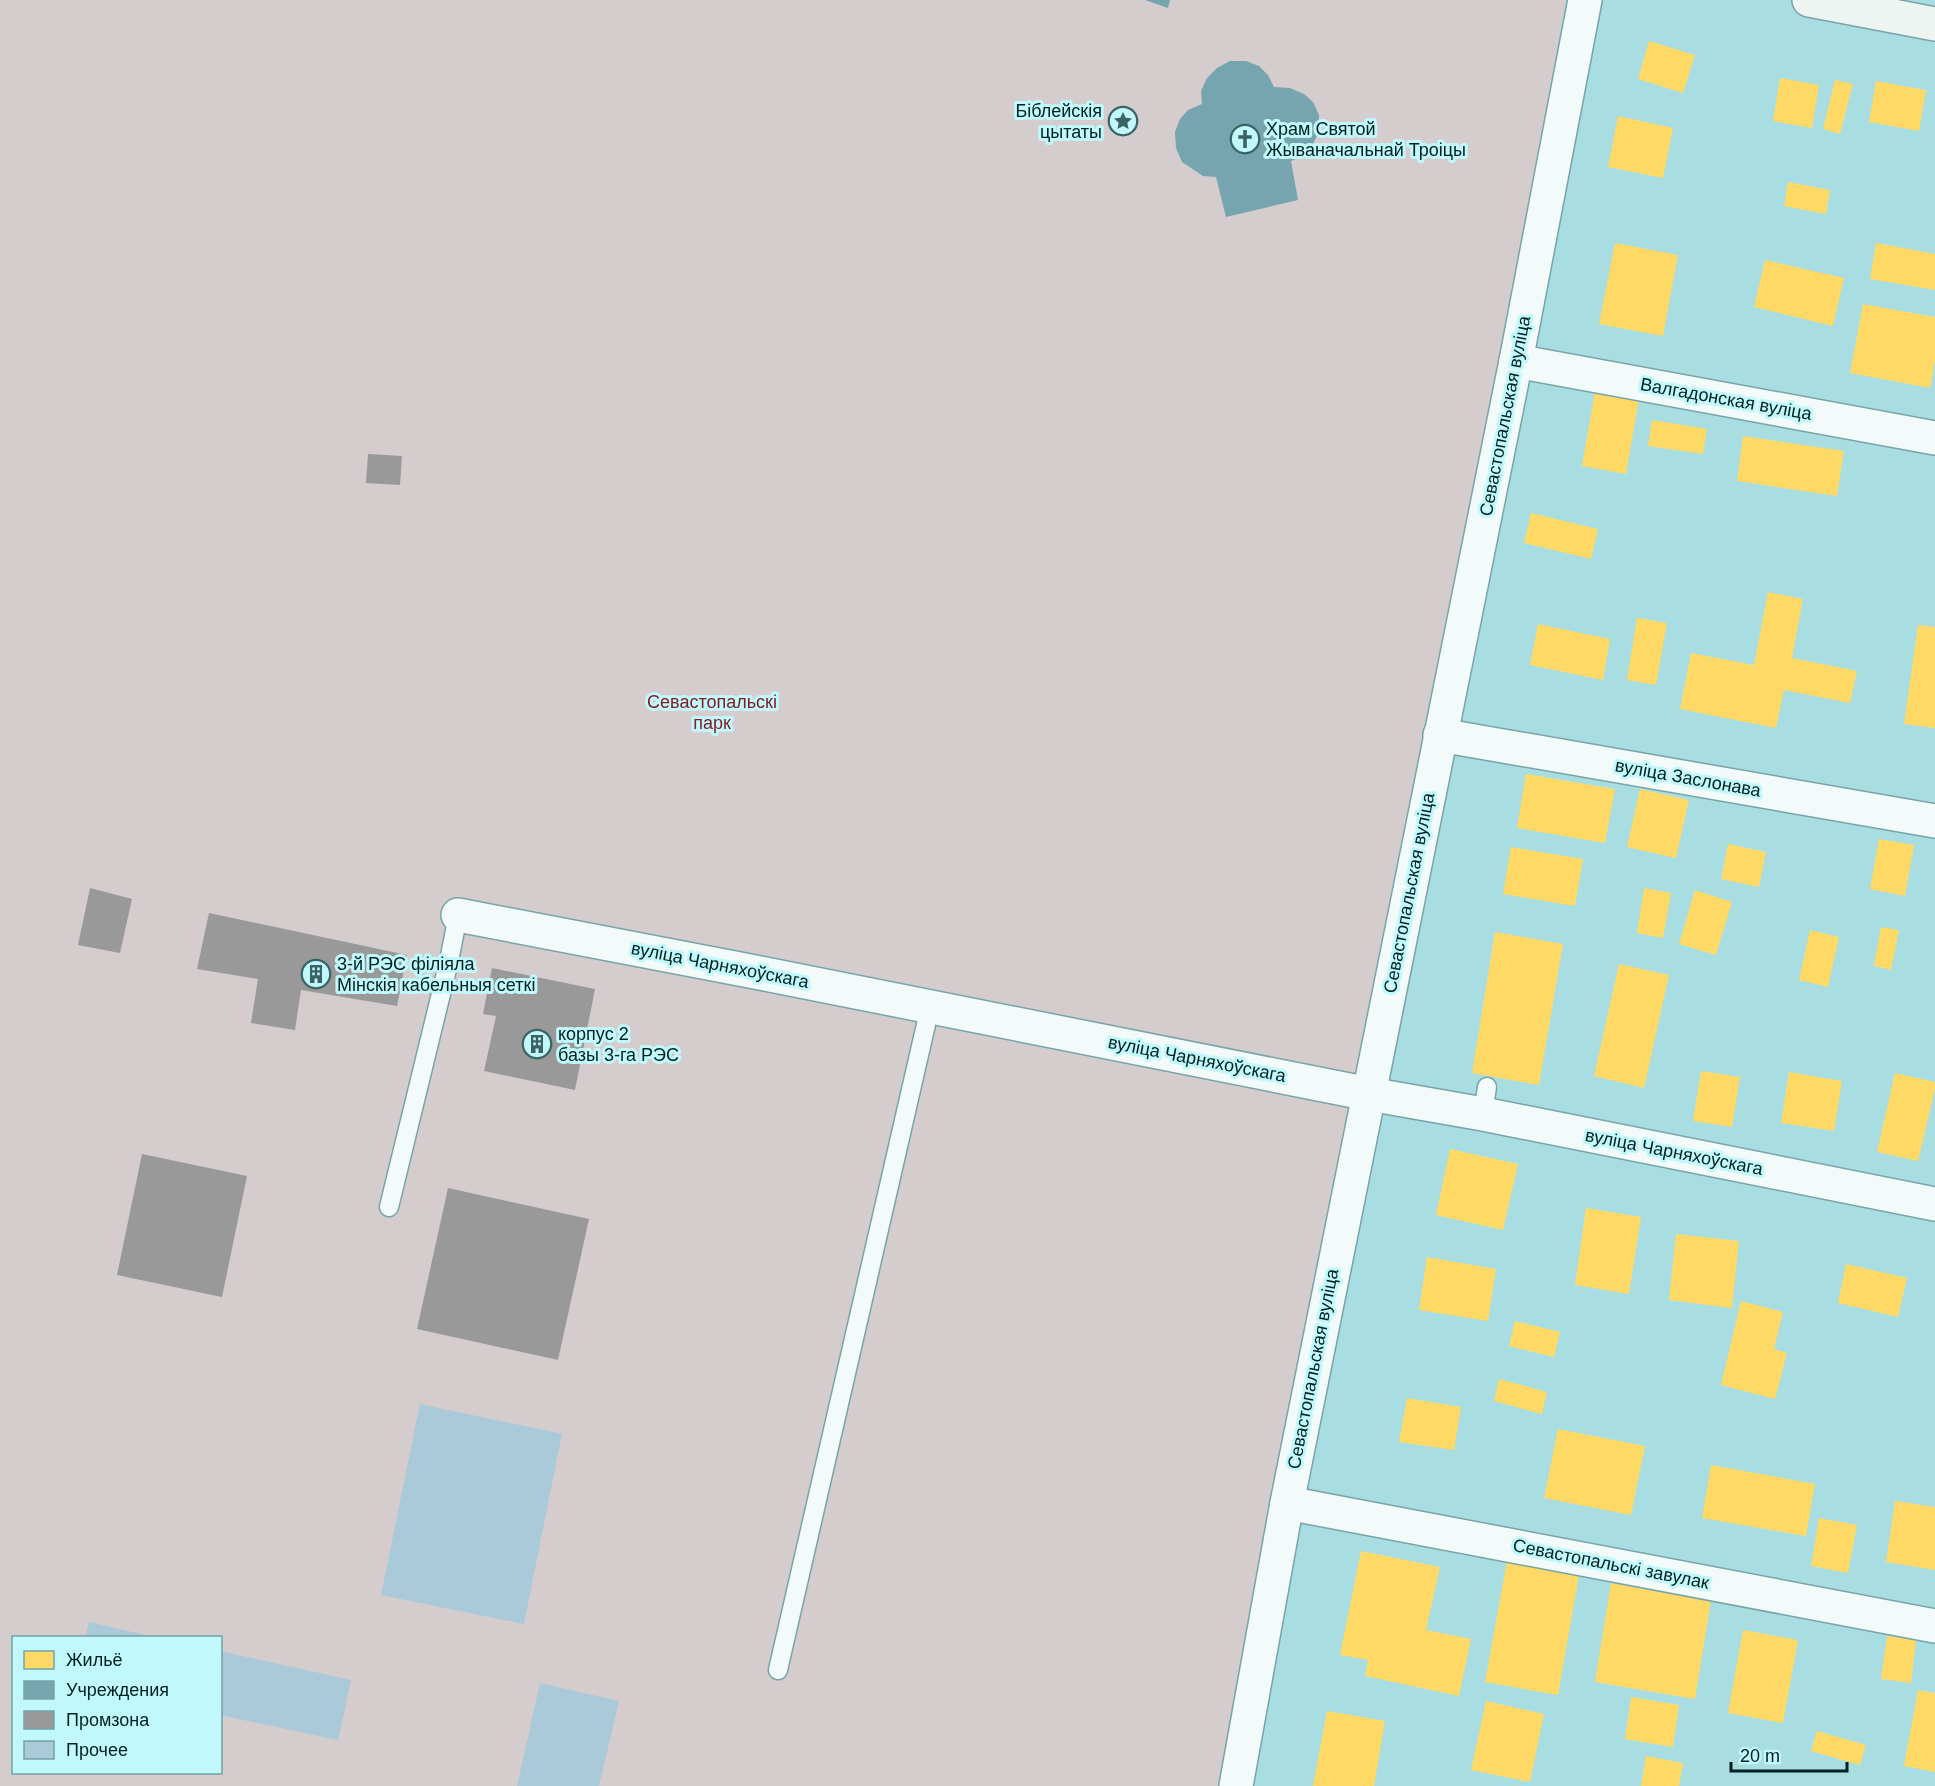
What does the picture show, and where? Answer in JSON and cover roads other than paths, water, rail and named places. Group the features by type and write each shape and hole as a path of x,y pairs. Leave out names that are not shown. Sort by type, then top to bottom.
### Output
{"main road":[{"path":"1809,0 1935,24"}],"street":[{"name":"Севастопальская вуліца","path":"1236,1786 1287,1503 1516,361 1585,0"},
{"name":"Валгадонская вуліца","path":"1516,361 1935,438"},
{"name":"вуліца Заслонава","path":"1440,735 1935,821"},
{"name":"вуліца Чарняхоўскага","path":"458,915 1369,1094 1485,1101 1935,1204"},
{"name":"Севастопальскі завулак","path":"1287,1503 1935,1626"}],"lane":[{"path":"389,1207 449,961 458,915"},
{"path":"778,1670 930,1006"}],"place":[{"name":"Біблейскія цытаты","path":"1123,121"},
{"name":"Храм Святой Жываначальнай Троіцы","path":"1245,139"},
{"name":"3-й РЭС філіяла Мінскія кабельныя сеткі","path":"316,974"},
{"name":"корпус 2 базы 3-га РЭС","path":"537,1044"}],"park label":[{"name":"Севастопальскі парк","path":"712,712"}]}
